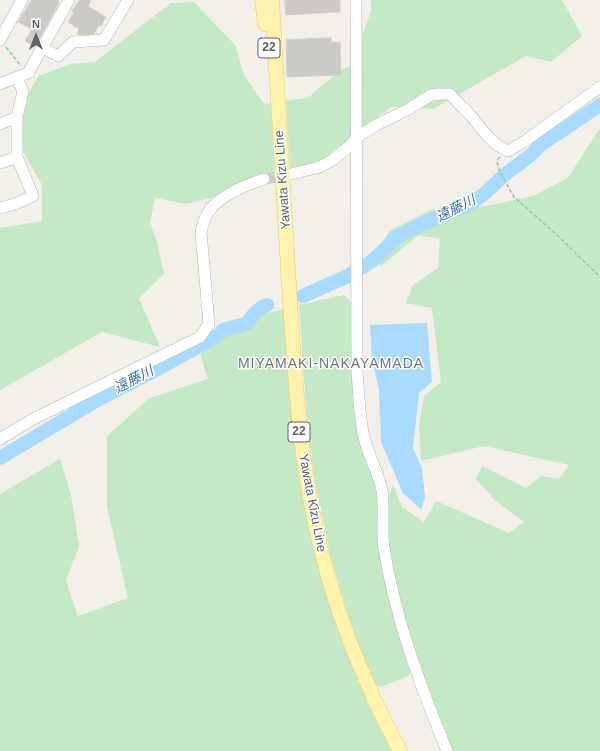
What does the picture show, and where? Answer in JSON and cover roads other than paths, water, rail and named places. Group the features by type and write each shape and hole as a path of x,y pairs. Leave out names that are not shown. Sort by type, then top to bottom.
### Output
{"main road":[{"name":"Yawata Kizu Line","path":"262,0 277,96"},
{"name":"Yawata Kizu Line","path":"272,0 297,409 307,487 322,554 338,608 363,676 400,751"}],"street":[{"path":"0,40 22,0"},
{"path":"0,84 23,75 43,48 69,0"},
{"path":"43,48 58,56 74,42 104,40 128,0"},
{"path":"356,0 357,372 361,425 381,485 383,501 384,547 400,622 418,676 447,751"},
{"path":"0,208 15,204 33,196 17,157 17,118 23,92 23,75"},
{"path":"291,174 320,167 334,159 352,144 357,137 378,124 393,118 431,95 450,94 490,139 502,149 508,151 525,141 600,87"},
{"path":"0,124 17,118"},
{"path":"0,163 17,157"},
{"path":"0,439 35,418 200,337 209,324 201,232 207,213 215,204 253,182 264,179"}],"water":[{"path":"427,323 432,382 419,393 413,448 422,468 425,498 421,509 403,493 381,442 379,390 372,359 370,325"}],"waterway":[{"name":"遠藤川","path":"303,296 348,276 372,261 399,236 422,224 468,205 483,195 502,177 532,154 539,146 600,105"},
{"name":"遠藤川","path":"0,458 99,399 217,336 223,330 248,323 256,312 267,305"}],"tunnel":[{"path":"264,179 289,175"}],"district":[{"name":"MIYAMAKI-NAKAYAMADA","path":"331,364"}]}
